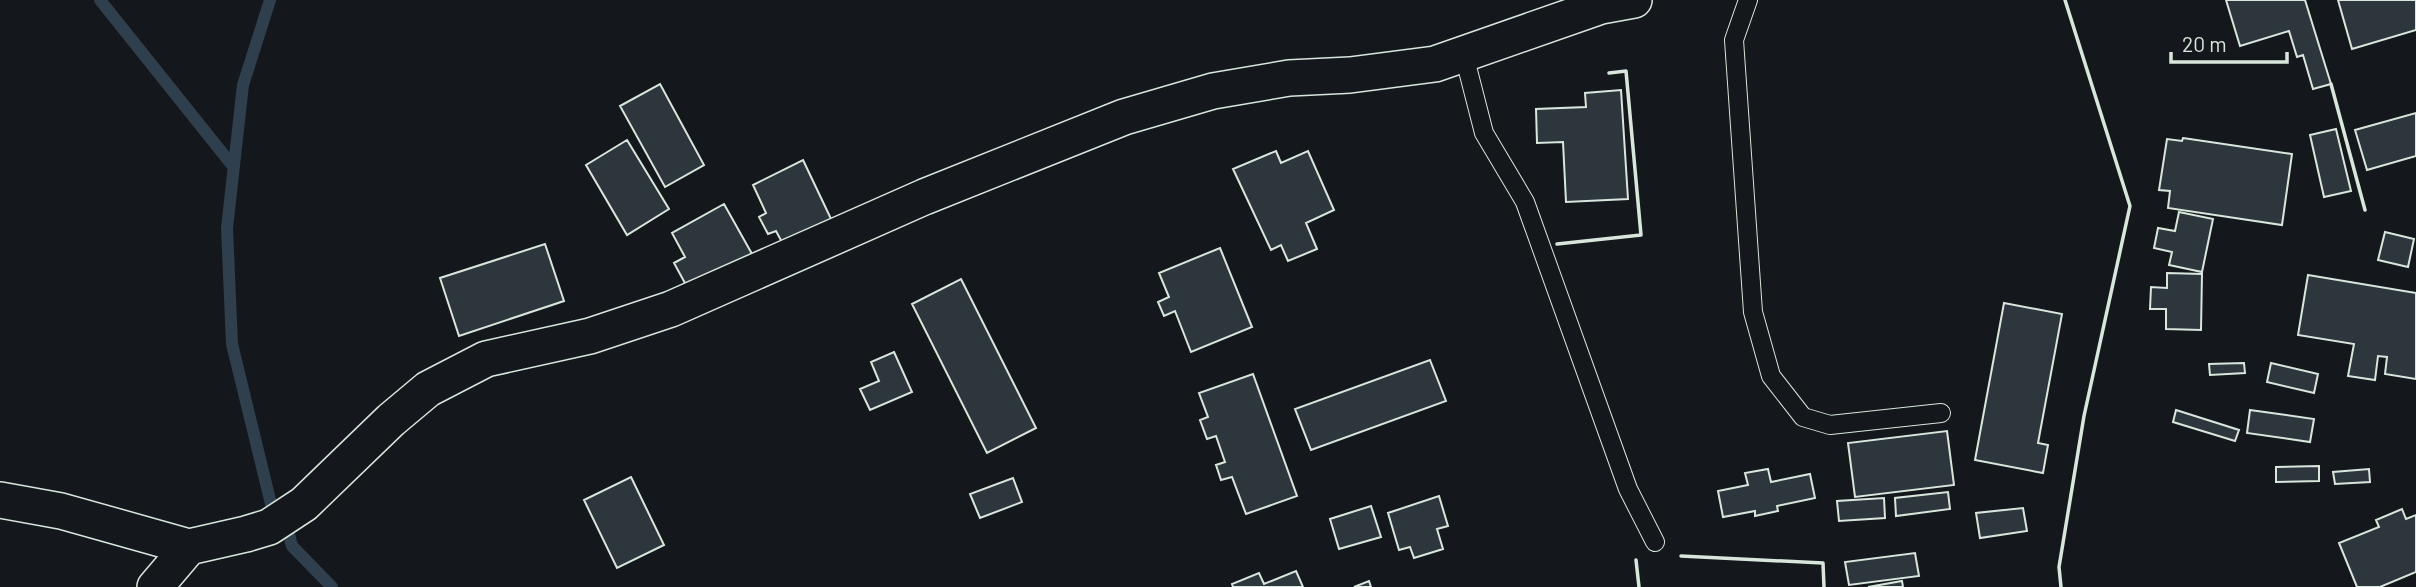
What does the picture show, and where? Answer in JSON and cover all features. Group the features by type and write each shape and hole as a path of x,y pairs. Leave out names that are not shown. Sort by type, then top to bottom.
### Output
{"street":[{"path":"0,500 61,511 189,547 246,534 285,518 405,406 428,389 486,359 590,335 671,309 924,197 1146,110 1213,91 1289,78 1396,70 1464,55 1601,6 1634,0"},
{"path":"155,587 189,547"}],"lane":[{"path":"1748,0 1734,40 1752,312 1770,376 1803,417 1830,425 1941,413"},
{"path":"1464,55 1484,133 1525,202 1628,489 1655,542"}],"building":[{"path":"2226,0 2305,0 2331,84 2313,89 2303,55 2297,57 2289,31 2240,46"},
{"path":"2338,0 2416,0 2416,30 2352,49"},
{"path":"660,84 704,165 665,187 620,106"},
{"path":"1621,90 1628,199 1566,202 1563,142 1537,143 1536,109 1586,107 1585,93"},
{"path":"2416,113 2416,156 2367,170 2355,130"},
{"path":"2336,129 2351,191 2324,197 2310,135"},
{"path":"2183,138 2292,154 2282,225 2168,208 2170,191 2159,190 2167,139 2182,141"},
{"path":"627,140 669,209 627,235 586,165"},
{"path":"1276,151 1281,163 1308,151 1334,210 1306,223 1317,249 1288,261 1281,245 1271,250 1233,169"},
{"path":"803,160 833,223 784,246 776,231 768,234 759,217 766,213 753,185"},
{"path":"724,204 756,261 686,285 674,263 685,257 672,233"},
{"path":"2179,212 2213,219 2202,272 2169,265 2172,252 2154,248 2158,228 2175,231"},
{"path":"2385,232 2414,239 2408,267 2378,260"},
{"path":"545,244 564,301 459,336 440,278"},
{"path":"1220,248 1252,327 1191,352 1175,311 1164,316 1158,302 1169,297 1159,273"},
{"path":"2167,273 2202,274 2201,330 2166,329 2166,309 2150,309 2151,287 2167,288"},
{"path":"2308,275 2416,293 2416,379 2385,374 2387,357 2378,356 2375,380 2348,376 2354,344 2298,335"},
{"path":"961,279 1036,428 987,453 912,304"},
{"path":"2004,303 2062,314 2038,443 2048,445 2043,473 1975,460"},
{"path":"894,352 912,392 870,410 860,389 879,381 871,362"},
{"path":"1430,360 1446,401 1311,450 1295,409"},
{"path":"2244,363 2245,373 2210,375 2209,364"},
{"path":"2271,363 2318,374 2314,393 2267,382"},
{"path":"1253,374 1297,496 1246,514 1232,477 1221,480 1216,465 1225,462 1216,436 1207,439 1200,420 1208,417 1199,393"},
{"path":"2176,410 2239,430 2235,441 2173,422"},
{"path":"2250,410 2314,419 2310,442 2247,433"},
{"path":"1947,431 1954,485 1855,497 1848,443"},
{"path":"2319,466 2319,481 2276,482 2276,467"},
{"path":"1768,469 1771,482 1810,474 1815,498 1777,506 1778,511 1755,516 1755,511 1723,517 1718,491 1748,485 1745,473"},
{"path":"2369,469 2370,482 2335,484 2333,472"},
{"path":"631,477 664,545 617,568 584,500"},
{"path":"1013,478 1022,502 980,518 970,494"},
{"path":"1948,492 1950,509 1896,516 1895,498"},
{"path":"1439,496 1448,526 1437,529 1443,549 1414,558 1410,547 1399,550 1388,513"},
{"path":"1884,498 1885,518 1839,521 1837,501"},
{"path":"1371,506 1381,537 1339,549 1330,519"},
{"path":"2023,508 2027,531 1980,538 1976,513"},
{"path":"2402,509 2406,519 2416,515 2416,572 2380,587 2357,587 2339,543 2379,527 2376,520"},
{"path":"1915,553 1919,576 1849,585 1845,562"},
{"path":"1296,571 1303,587 1233,587 1232,584 1259,573 1264,584"},
{"path":"1369,581 1371,587 1354,587"},
{"path":"1902,581 1903,587 1868,587"}],"waterway":[{"path":"100,0 232,165"},
{"path":"270,0 243,85 227,228 232,344 271,504 285,518 292,546 332,587"}],"wall":[{"path":"2061,587 2059,567 2084,416 2130,206 2065,0"},
{"path":"1557,244 1641,235 1626,71 1609,73"},
{"path":"2331,84 2365,210"},
{"path":"1681,556 1823,563 1824,587"},
{"path":"1636,560 1639,587"}]}
